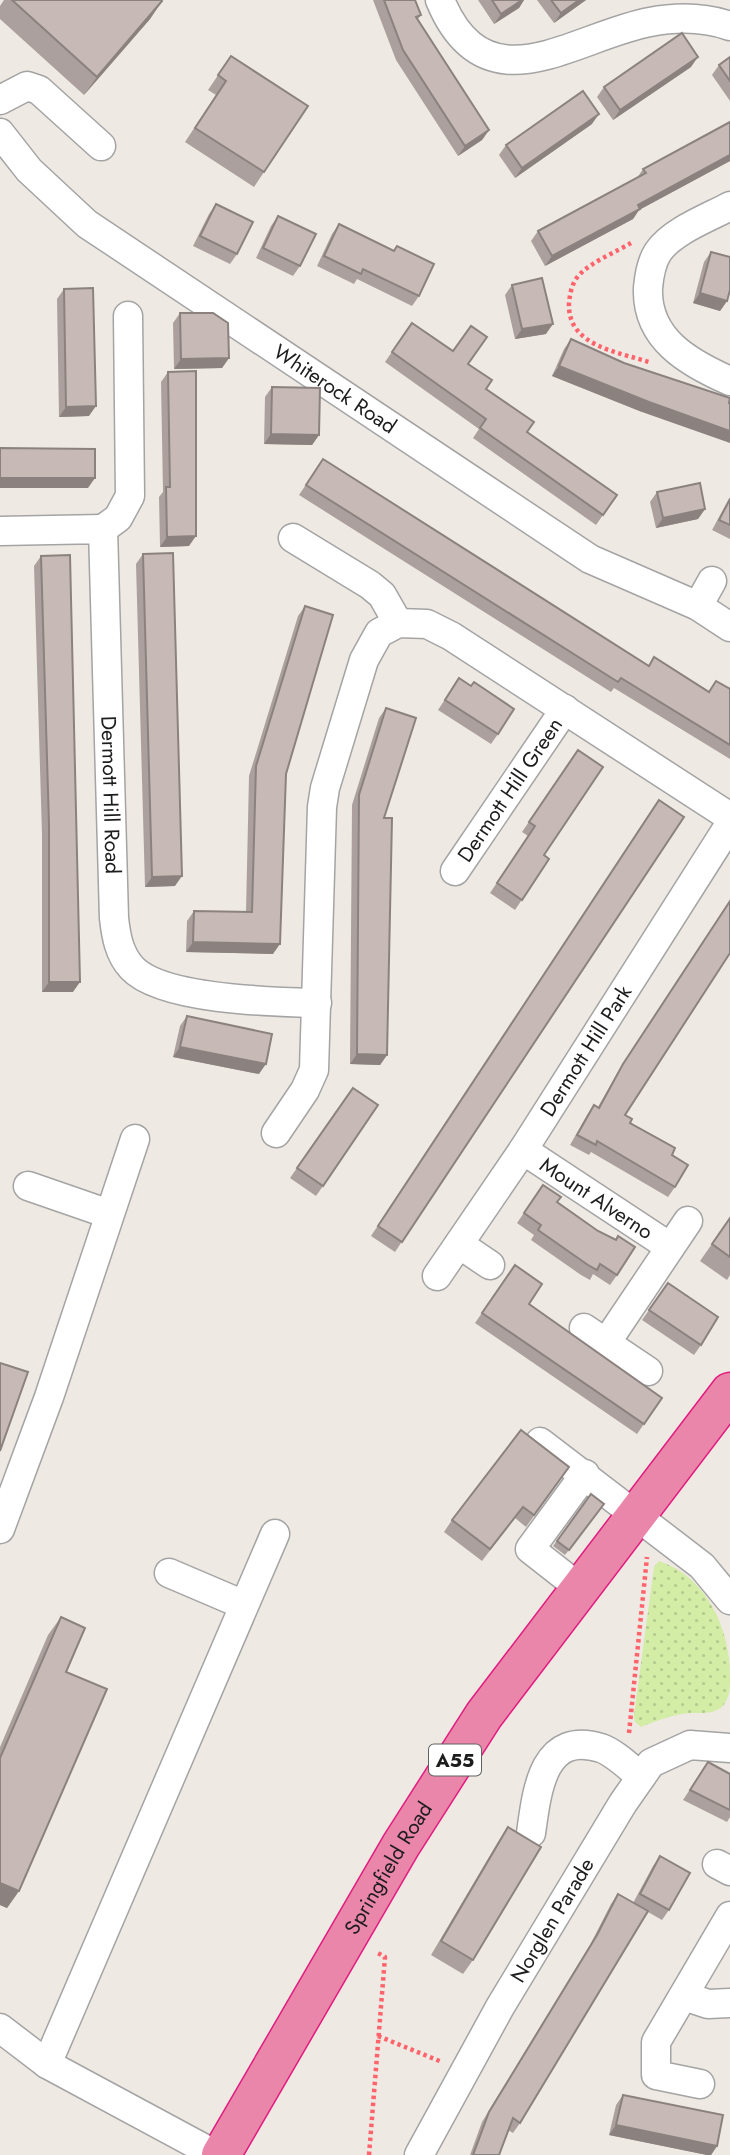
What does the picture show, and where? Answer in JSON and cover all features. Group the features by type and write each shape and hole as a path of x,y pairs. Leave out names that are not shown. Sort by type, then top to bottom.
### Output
{"highway":[{"name":"Springfield Road","path":"218,2155 348,1935 484,1714 639,1515 730,1392"}],"street":[{"path":"440,0 447,18 462,34 482,51 506,60 538,59 648,22 687,18 730,26"},
{"path":"0,100 27,86 39,90 101,146"},
{"name":"Whiterock Road","path":"0,133 29,170 87,224 590,559 698,606 730,627"},
{"path":"730,206 682,232 659,251 649,279 648,306 662,337 695,365 730,381"},
{"path":"0,531 103,529 118,518 130,496 128,316"},
{"name":"Dermott Hill Road","path":"103,529 114,918 117,942 124,957 139,975 177,988 219,998 317,1003"},
{"path":"293,538 370,585 382,595 398,623"},
{"path":"698,606 712,581"},
{"path":"276,1133 311,1080 317,1003 320,831 325,788 371,643 379,633 398,623 427,624 451,636 730,817"},
{"name":"Dermott Hill Green","path":"455,871 565,709"},
{"name":"Dermott Hill Park","path":"438,1276 523,1150 730,824"},
{"path":"0,1529 49,1397 135,1139"},
{"name":"Mount Alverno","path":"523,1150 670,1247"},
{"path":"28,1186 109,1214"},
{"name":"Mount Alverno","path":"649,1371 595,1335 670,1247 688,1221"},
{"path":"459,1244 490,1265"},
{"path":"540,1442 639,1515 702,1566 730,1600"},
{"path":"581,1589 530,1549 585,1474"},
{"path":"47,2064 275,1534"},
{"path":"169,1573 244,1605"},
{"path":"531,1833 537,1790 556,1751 571,1744 603,1748 646,1770 690,1745 730,1748"},
{"name":"Norglen Parade","path":"419,2155 463,2071 592,1854 646,1770"},
{"path":"700,2084 656,2075 656,2042 730,1916"},
{"path":"684,1996 708,2004 730,2003"},
{"path":"0,2028 47,2064 218,2155"}],"path":[{"path":"682,232 649,232 581,274 570,291 569,314 578,333 593,344 673,370 695,365"},
{"path":"639,1515 648,1565 628,1747 646,1770"},
{"path":"348,1935 385,1957 369,2155"},
{"path":"378,2036 463,2071"}],"green space":[{"path":"659,1561 690,1579 703,1592 712,1607 726,1640 730,1688 725,1703 718,1709 708,1713 677,1715 641,1727 635,1722 634,1715 654,1567"}],"building":[{"path":"12,0 161,0 162,1 97,77"},
{"path":"384,0 415,0 421,15 416,17 489,130 465,146 403,50"},
{"path":"492,0 522,0 501,14"},
{"path":"551,0 579,0 561,13"},
{"path":"682,33 698,57 620,110 604,87"},
{"path":"231,56 308,106 264,172 195,128 226,81 218,75"},
{"path":"730,57 730,81 719,65"},
{"path":"583,91 599,114 522,168 506,145"},
{"path":"730,122 730,155 638,205 640,209 552,256 538,231 646,173 643,169"},
{"path":"216,204 253,222 237,254 200,236"},
{"path":"278,216 316,234 300,266 263,248"},
{"path":"339,224 394,251 397,246 434,264 419,296 363,269 361,274 324,256"},
{"path":"711,252 730,257 730,290 727,301 700,293"},
{"path":"542,278 553,324 522,329 512,285"},
{"path":"93,288 96,406 66,407 64,289"},
{"path":"180,313 213,313 228,323 229,358 181,359"},
{"path":"412,323 453,351 471,326 487,337 468,364 492,380 486,389 534,422 527,432 617,495 603,515 480,428 486,419 392,352"},
{"path":"571,339 624,363 730,398 730,431 559,366"},
{"path":"196,371 196,536 167,537 166,487 170,487 168,372"},
{"path":"272,387 320,388 319,435 271,434"},
{"path":"0,448 95,449 95,478 0,478"},
{"path":"323,459 649,666 654,657 709,692 716,681 730,689 730,745 621,678 618,682 306,485"},
{"path":"700,483 705,509 663,518 657,492"},
{"path":"730,499 730,525 719,520"},
{"path":"173,553 182,876 152,877 143,554"},
{"path":"70,555 80,982 49,982 49,825 41,556"},
{"path":"305,606 333,615 286,774 280,944 193,942 194,911 252,912 256,766"},
{"path":"459,678 471,686 474,682 514,709 498,734 445,700"},
{"path":"386,708 416,718 384,818 392,818 387,1055 357,1054 359,795"},
{"path":"578,750 603,767 544,855 549,859 522,900 497,883 535,826 529,822"},
{"path":"659,800 684,817 402,1242 378,1226"},
{"path":"730,901 730,953 625,1115 632,1119 630,1123 675,1148 672,1155 688,1165 675,1187 597,1141 596,1145 577,1135 594,1105 599,1108 623,1064"},
{"path":"187,1016 272,1034 266,1064 180,1047"},
{"path":"353,1088 378,1105 323,1186 297,1168"},
{"path":"543,1185 561,1197 557,1202 598,1231 616,1240 618,1236 635,1247 617,1275 600,1264 597,1270 588,1265 538,1230 541,1225 524,1213"},
{"path":"730,1218 730,1257 712,1244"},
{"path":"515,1265 542,1284 529,1304 662,1398 644,1424 482,1313"},
{"path":"668,1283 718,1317 701,1345 649,1310"},
{"path":"0,1363 28,1372 0,1451"},
{"path":"521,1430 569,1467 534,1515 523,1507 490,1549 452,1520"},
{"path":"591,1494 604,1504 569,1550 557,1541"},
{"path":"61,1617 85,1628 66,1672 107,1689 19,1891 0,1883 0,1758"},
{"path":"708,1762 730,1774 730,1810 690,1790"},
{"path":"508,1827 541,1847 473,1960 441,1941"},
{"path":"660,1856 690,1873 669,1910 640,1894"},
{"path":"618,1894 648,1911 520,2123 513,2118 499,2155 473,2155 489,2112 597,1935"},
{"path":"623,2095 723,2115 717,2146 616,2125"}]}
